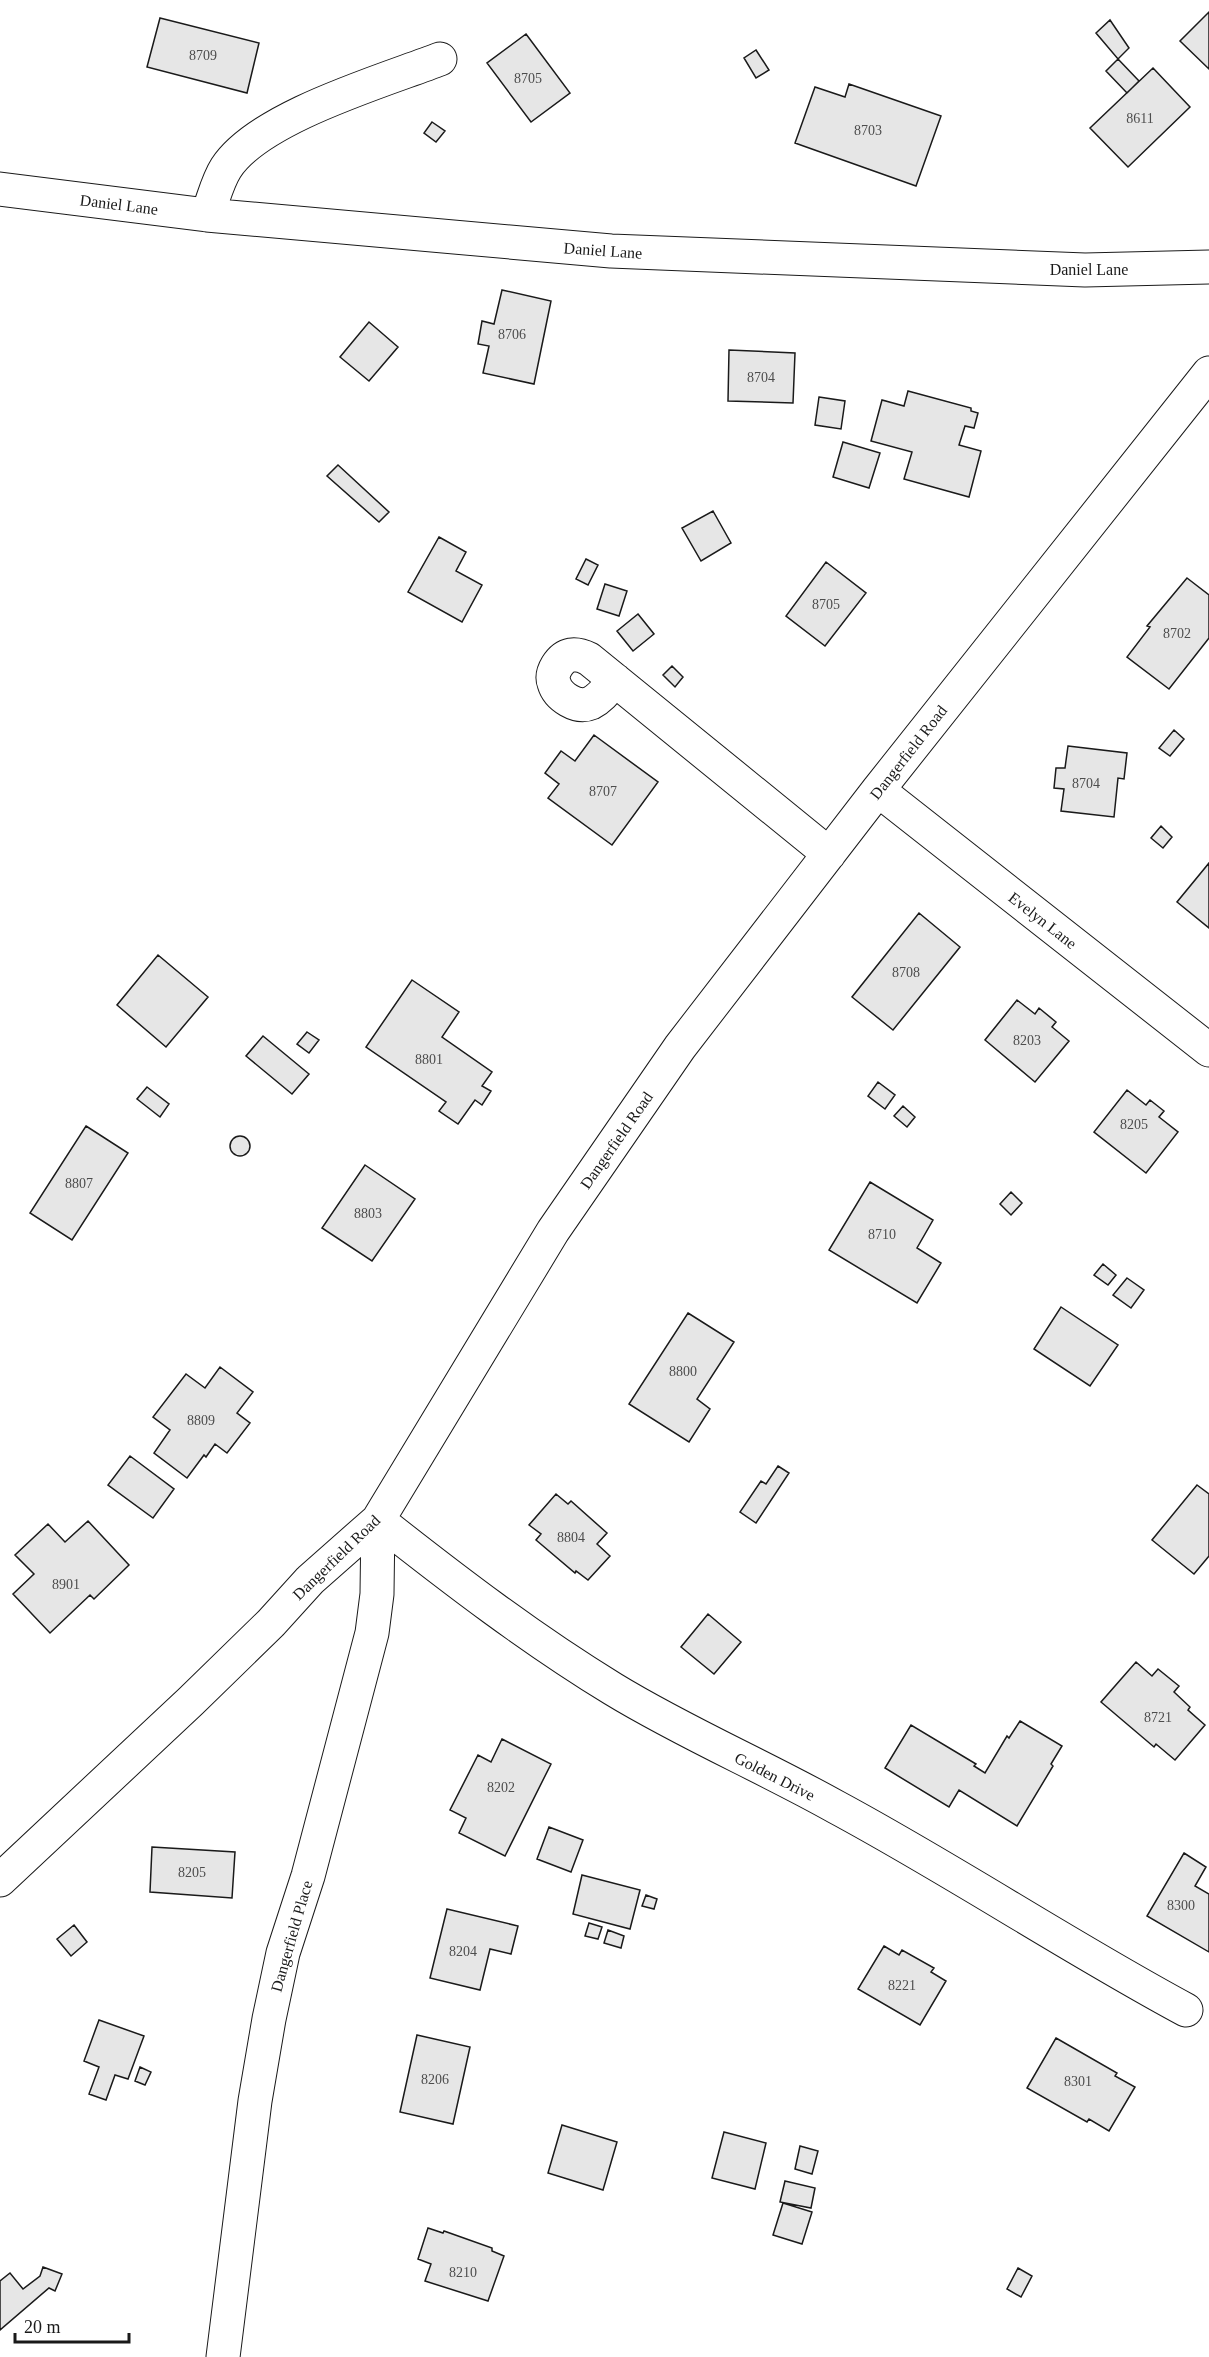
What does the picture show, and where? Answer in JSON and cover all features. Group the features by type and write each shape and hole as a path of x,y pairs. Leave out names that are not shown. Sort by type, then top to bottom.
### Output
{"street":[{"path":"207,215 225,169 246,145 287,120 334,99 440,59"},
{"name":"Daniel Lane","path":"0,189 207,215 610,251 1085,270 1209,267"},
{"name":"Dangerfield Road","path":"0,1880 200,1693 272,1623 310,1580 378,1520 553,1232 680,1047 878,790 1209,373"},
{"path":"615,680 829,854"},
{"name":"Evelyn Lane","path":"878,790 1209,1050"},
{"name":"Golden Drive","path":"378,1520 502,1615 613,1689 681,1728 835,1806 1186,2010"},
{"name":"Dangerfield Place","path":"223,2357 257,2091 269,2019 282,1953 308,1876 372,1633 376,1594 378,1520"}],"building":[{"path":"1209,12 1209,69 1180,41"},
{"path":"160,18 259,43 247,93 147,67"},
{"path":"1110,20 1129,48 1118,59 1096,33"},
{"path":"526,34 570,93 531,122 487,63"},
{"path":"756,50 769,70 756,78 744,58"},
{"path":"1118,59 1139,81 1127,93 1106,71"},
{"path":"1153,68 1190,107 1128,167 1090,128"},
{"path":"849,84 941,116 916,186 795,143 815,87 845,97"},
{"path":"432,122 445,131 436,142 424,133"},
{"path":"502,290 551,301 534,384 483,373 489,346 478,344 482,321 494,324"},
{"path":"369,322 398,347 369,381 340,357"},
{"path":"729,350 795,353 793,403 728,401"},
{"path":"908,391 971,408 971,411 978,413 974,428 965,426 959,445 981,451 969,497 904,479 912,452 871,441 882,400 904,406"},
{"path":"819,397 845,401 841,429 815,425"},
{"path":"843,442 880,453 869,488 833,477"},
{"path":"338,465 389,512 379,522 327,476"},
{"path":"713,511 731,543 701,561 682,528"},
{"path":"439,537 466,552 456,571 482,585 462,622 408,592"},
{"path":"586,559 598,565 588,585 576,579"},
{"path":"826,562 866,593 825,646 786,616"},
{"path":"1187,578 1209,595 1209,638 1169,689 1127,657 1150,627 1147,626"},
{"path":"605,584 627,591 619,616 597,609"},
{"path":"638,614 654,634 633,651 617,631"},
{"path":"672,666 683,677 675,687 663,675"},
{"path":"1174,730 1184,739 1170,756 1159,748"},
{"path":"594,735 658,782 612,845 548,798 559,784 545,773 561,751 575,761"},
{"path":"1068,746 1127,753 1124,779 1118,778 1114,817 1061,811 1064,789 1054,788 1056,768 1065,768"},
{"path":"1161,826 1172,837 1163,848 1151,838"},
{"path":"1209,863 1209,928 1177,902"},
{"path":"919,913 960,947 893,1030 852,997"},
{"path":"158,955 208,997 166,1047 117,1005"},
{"path":"412,980 459,1012 442,1037 492,1072 482,1086 491,1091 482,1105 475,1100 458,1124 439,1111 446,1102 366,1047"},
{"path":"1017,1000 1035,1014 1039,1008 1056,1022 1052,1027 1069,1041 1035,1082 985,1040"},
{"path":"307,1032 319,1040 309,1053 297,1044"},
{"path":"263,1036 309,1074 292,1094 246,1056"},
{"path":"878,1082 895,1095 885,1109 868,1096"},
{"path":"147,1087 169,1104 160,1117 137,1099"},
{"path":"1127,1090 1146,1105 1150,1100 1164,1111 1159,1117 1178,1132 1146,1173 1094,1132"},
{"path":"903,1106 915,1117 907,1127 894,1116"},
{"path":"86,1126 128,1153 72,1240 30,1213"},
{"path":"240,1136 247,1139 250,1146 247,1153 240,1156 233,1153 230,1146 233,1139"},
{"path":"365,1165 415,1199 372,1261 322,1228"},
{"path":"870,1182 933,1220 917,1248 941,1263 917,1303 829,1250"},
{"path":"1011,1192 1022,1203 1011,1215 1000,1204"},
{"path":"1103,1264 1116,1275 1108,1285 1094,1275"},
{"path":"1127,1278 1144,1290 1131,1308 1113,1295"},
{"path":"1061,1307 1118,1345 1090,1386 1034,1349"},
{"path":"688,1313 734,1342 697,1399 710,1409 689,1442 629,1404"},
{"path":"220,1367 253,1392 237,1413 250,1423 227,1453 215,1444 187,1478 154,1453 170,1430 153,1417 186,1374 205,1388"},
{"path":"130,1456 174,1489 153,1518 108,1485"},
{"path":"778,1466 789,1473 756,1523 740,1512 761,1481 766,1484"},
{"path":"1197,1485 1209,1494 1209,1556 1194,1574 1152,1540"},
{"path":"556,1494 568,1504 571,1501 607,1533 597,1544 610,1556 588,1580 576,1571 575,1573 536,1540 541,1534 529,1525"},
{"path":"88,1521 129,1565 94,1599 90,1595 50,1633 13,1594 34,1574 15,1555 48,1524 65,1542"},
{"path":"708,1614 741,1642 714,1674 681,1647"},
{"path":"1136,1662 1152,1676 1158,1669 1179,1686 1174,1692 1190,1707 1188,1710 1205,1725 1175,1760 1156,1744 1154,1747 1101,1702"},
{"path":"1020,1721 1062,1746 1051,1764 1053,1766 1017,1826 959,1790 949,1807 885,1768 911,1725 976,1764 974,1766 985,1773 1007,1736 1009,1738"},
{"path":"502,1739 551,1764 505,1856 459,1833 466,1818 450,1810 478,1755 491,1762"},
{"path":"549,1827 583,1840 571,1872 537,1859"},
{"path":"152,1847 235,1852 232,1898 150,1892"},
{"path":"1184,1853 1206,1867 1195,1886 1209,1894 1209,1952 1147,1916"},
{"path":"582,1875 640,1890 630,1929 573,1914"},
{"path":"646,1895 657,1899 654,1909 642,1906"},
{"path":"447,1909 518,1926 511,1954 490,1949 480,1990 430,1978"},
{"path":"589,1923 602,1927 598,1939 585,1936"},
{"path":"74,1925 87,1942 71,1956 57,1939"},
{"path":"608,1930 624,1936 621,1948 604,1943"},
{"path":"884,1946 899,1955 902,1950 934,1968 931,1972 946,1981 920,2025 858,1989"},
{"path":"99,2020 144,2036 128,2079 115,2075 106,2100 89,2094 99,2067 84,2061"},
{"path":"417,2035 470,2047 453,2124 400,2112"},
{"path":"1056,2038 1117,2073 1115,2076 1135,2087 1109,2131 1089,2119 1087,2122 1027,2088"},
{"path":"140,2067 151,2072 145,2085 135,2081"},
{"path":"562,2125 617,2142 603,2190 548,2173"},
{"path":"724,2132 766,2143 755,2189 712,2178"},
{"path":"800,2146 818,2151 812,2174 795,2169"},
{"path":"785,2181 815,2188 811,2208 780,2202"},
{"path":"783,2203 812,2212 802,2244 773,2235"},
{"path":"428,2228 443,2233 444,2231 492,2248 492,2251 504,2256 488,2301 425,2281 431,2264 418,2259"},
{"path":"43,2267 62,2274 55,2291 49,2288 0,2330 0,2281 10,2273 23,2289 40,2276"},
{"path":"1018,2268 1032,2276 1021,2297 1007,2289"}]}
